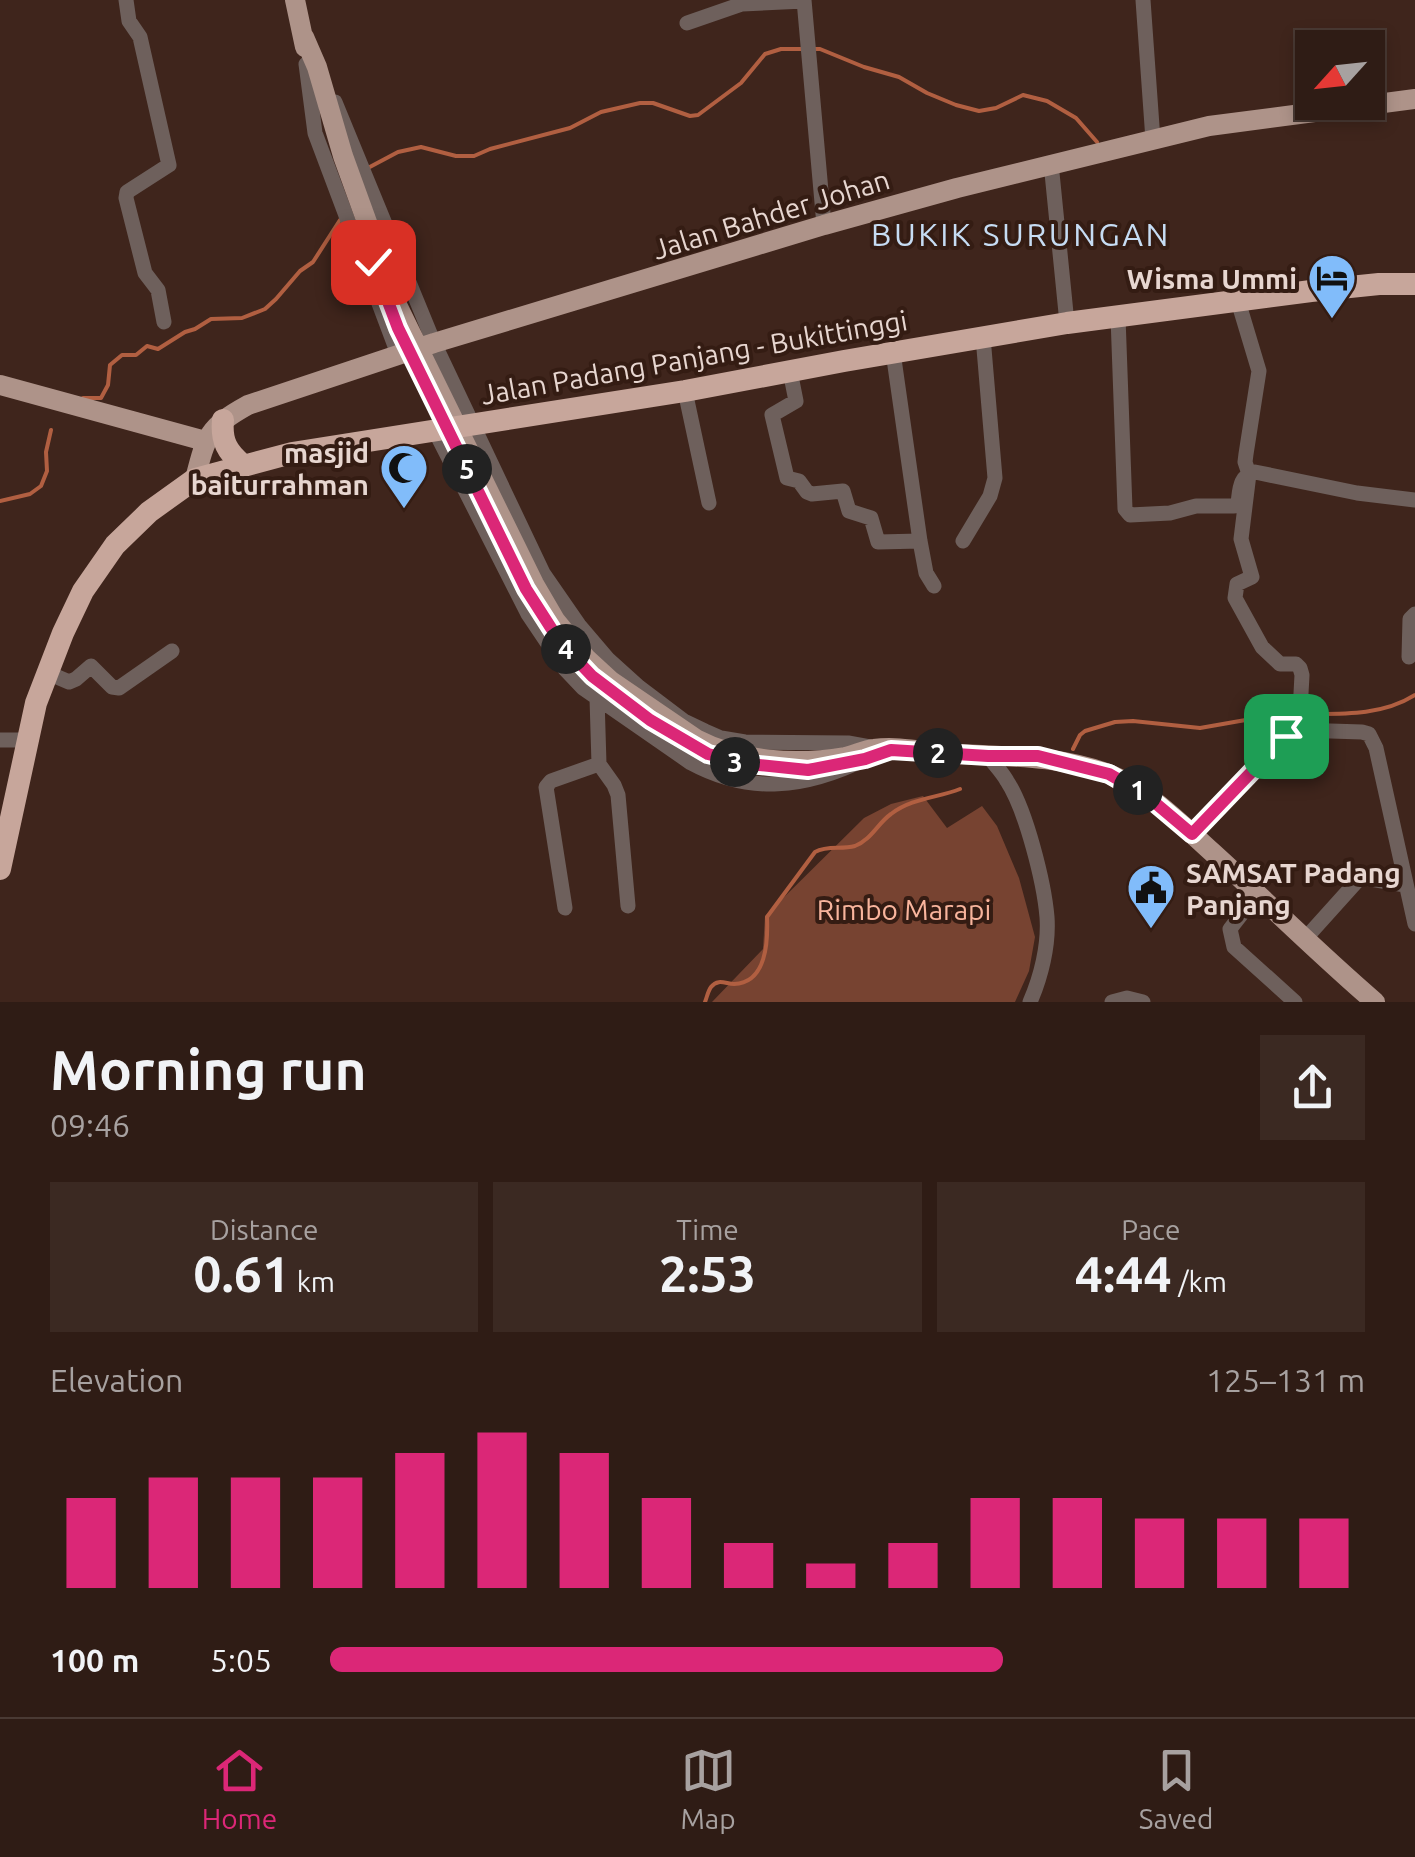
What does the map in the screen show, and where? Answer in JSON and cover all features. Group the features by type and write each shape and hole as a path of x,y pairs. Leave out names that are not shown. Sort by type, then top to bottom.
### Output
{"highway":[{"name":"Jalan Padang Panjang - Bukittinggi","path":"0,868 36,703 83,592 116,545 149,512 195,479 292,452 685,391 983,337 1311,290 1415,284"},
{"path":"223,420 222,440 243,465"}],"main road":[{"path":"295,0 339,157 398,328 526,589 560,642 608,691 708,754 749,764 812,765 877,752 1038,756 1109,774 1147,796 1192,834 1375,1002"},
{"name":"Jalan Bahder Johan","path":"195,479 205,440 223,420 248,405 398,354 824,225 1051,164 1208,126 1415,99"},
{"path":"0,386 205,440"}],"street":[{"path":"126,0 129,21 140,37 169,165 128,192 126,198 143,267 158,290 164,322"},
{"path":"687,23 742,4 804,0 824,225"},
{"path":"1143,0 1153,140"},
{"path":"312,66 338,107 434,343 543,573 578,625 639,687 684,721 722,738 848,744 877,752"},
{"path":"312,66 315,133 398,354"},
{"path":"1051,164 1066,324"},
{"path":"1238,301 1259,371 1245,462 1249,474 1241,538 1252,578 1237,584 1235,598 1272,659 1300,668 1299,730"},
{"path":"1118,318 1130,515 1170,514 1196,506 1234,506 1238,503 1241,481 1255,472 1357,494 1415,500"},
{"path":"963,541 990,496 995,478 983,337"},
{"path":"893,352 920,540 926,573 934,586"},
{"path":"790,372 796,401 772,415 788,478 799,481 812,494 843,492 849,511 870,518 878,542 920,540"},
{"path":"685,391 709,503"},
{"path":"435,431 528,614 583,688 691,763 728,778 796,783 836,773 877,752"},
{"path":"1409,657 1410,619 1415,614"},
{"path":"48,673 69,682 94,667 112,688 118,688 172,651"},
{"path":"597,698 599,764 618,795 628,906"},
{"path":"1192,834 1286,736 1299,730 1369,734 1376,748 1415,924"},
{"path":"0,740 27,740"},
{"path":"988,756 1006,779 1018,804 1047,917 1046,947 1030,1002"},
{"path":"566,908 546,787 551,781 599,764"},
{"path":"1396,841 1415,839"},
{"path":"1304,940 1358,880 1405,886"},
{"path":"1258,894 1230,929 1230,937 1234,946 1295,1002"},
{"path":"1112,1002 1127,998 1143,1002"}],"green space":[{"name":"Rimbo Marapi","path":"923,796 947,828 982,806 997,826 1019,878 1035,937 1029,971 1015,1002 712,1002 763,949 765,916 864,818 891,804"}],"waterway":[{"path":"366,169 398,152 421,147 456,156 474,156 570,128 601,112 640,103 698,115 741,83 765,54 803,49"},
{"path":"812,49 899,77 927,93 979,111 1023,95 1047,101 1076,118 1097,142"},
{"path":"83,398 101,398 108,385 110,365 122,355 136,355 147,346 158,349 211,319 242,318 265,309 313,262 340,220"},
{"path":"0,501 30,494 41,486 47,471 51,430"},
{"path":"1304,714 1375,710 1415,695"},
{"path":"1073,749 1085,731 1115,722 1200,728 1295,714"},
{"path":"705,1002 714,984 745,982 759,968 766,948 767,917 815,852 855,846 899,809 960,789"}],"place":[{"name":"Wisma Ummi","path":"1332,320"},
{"name":"masjid baiturrahman","path":"404,510"},
{"name":"SAMSAT Padang Panjang","path":"1151,930"}],"district":[{"name":"BUKIK SURUNGAN","path":"1021,234"}],"route":[{"path":"373,262 398,328 526,589 560,642 608,691 708,754 749,764 808,770 891,750 1038,756 1109,774 1147,796 1192,834 1286,736"}]}
